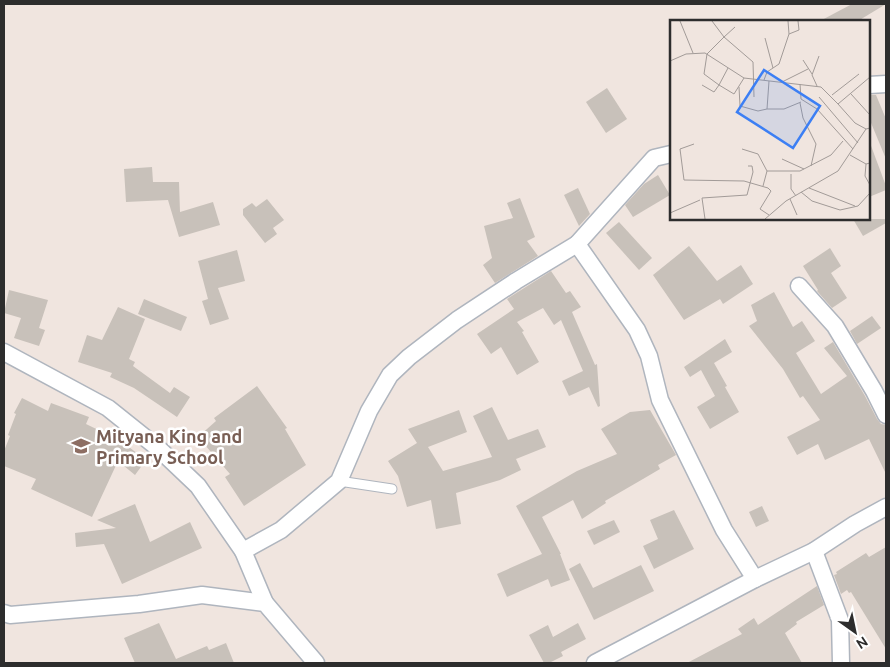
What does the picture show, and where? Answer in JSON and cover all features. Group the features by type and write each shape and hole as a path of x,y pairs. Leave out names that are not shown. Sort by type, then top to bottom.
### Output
{"street":[{"path":"870,85 886,84"},
{"path":"243,551 281,530 339,481 369,411 390,374 409,356 457,320 576,244 654,158 670,154"},
{"path":"576,244 637,330 649,356 660,400 724,530 755,579"},
{"path":"799,286 835,326 874,391 886,415"},
{"path":"4,352 108,408 158,448 198,486 243,551 265,603 316,663"},
{"path":"603,662 755,579 814,551 855,524 886,507"},
{"path":"814,551 840,620 841,663"},
{"path":"4,613 10,615 140,604 202,595 265,603"}],"lane":[{"path":"339,481 392,489"}],"building":[{"path":"852,4 886,4 860,20 822,20"},
{"path":"607,88 627,119 606,133 586,102"},
{"path":"870,95 876,95 886,119 886,159 870,120"},
{"path":"870,143 886,186 886,190 870,197"},
{"path":"152,167 153,182 179,182 180,212 213,202 220,225 179,237 168,200 126,202 124,169"},
{"path":"658,175 670,195 633,217 625,205 644,184"},
{"path":"578,188 590,214 579,226 564,195"},
{"path":"520,198 535,237 527,241 538,256 495,283 483,265 492,258 484,226 513,218 507,203"},
{"path":"267,199 284,220 273,228 277,234 265,243 243,215 243,209 252,203 256,207"},
{"path":"886,219 886,223 863,236 854,220"},
{"path":"619,222 652,258 639,270 606,233"},
{"path":"689,246 717,281 741,265 753,284 723,304 720,299 684,320 653,275"},
{"path":"830,248 841,266 831,273 847,298 832,308 817,291 803,266"},
{"path":"237,250 245,281 218,288 229,319 210,325 202,301 208,299 198,261"},
{"path":"551,271 566,293 570,291 581,307 572,312 595,365 597,364 600,406 598,407 589,387 569,396 562,381 583,371 561,320 554,325 543,308 517,322 524,331 522,332 539,362 517,375 501,347 491,354 477,334 514,309 507,299"},
{"path":"9,290 48,300 39,328 45,330 39,346 14,338 21,318 4,313"},
{"path":"774,292 793,327 802,321 815,341 796,353 821,394 847,376 824,348 833,342 877,419 881,424 886,425 886,474 869,439 825,460 818,444 797,455 787,437 820,420 803,396 800,398 783,369 749,326 757,321 751,305"},
{"path":"144,299 187,317 181,331 138,314"},
{"path":"118,307 145,319 129,359 135,362 133,366 170,393 174,387 190,397 177,417 134,388 110,377 112,373 78,362 87,335 102,340"},
{"path":"872,316 881,328 857,344 850,331"},
{"path":"725,339 732,352 714,363 739,412 710,429 697,407 715,396 701,370 690,377 684,367"},
{"path":"257,386 287,428 285,429 306,465 244,506 225,477 230,474 198,437 216,421 214,418"},
{"path":"22,398 48,411 51,403 89,417 86,424 121,441 146,460 135,475 118,461 92,517 31,489 36,479 4,466 4,451 10,436 8,435 16,414 14,413"},
{"path":"492,407 508,440 538,429 546,447 516,459 521,470 500,480 456,493 461,524 436,529 431,500 407,507 398,476 388,461 417,443 408,429 459,410 467,432 428,447 443,471 492,457 473,416"},
{"path":"650,410 676,455 658,465 660,469 605,501 606,503 582,519 573,500 542,517 561,554 570,580 551,587 548,579 507,597 497,574 542,554 516,506 577,471 617,454 601,429 630,412"},
{"path":"135,504 150,542 190,522 202,548 122,584 104,544 76,547 75,533 116,528 97,520"},
{"path":"762,506 769,521 756,527 749,512"},
{"path":"674,510 694,549 654,569 643,546 658,539 650,520"},
{"path":"614,520 620,532 594,545 587,531"},
{"path":"886,547 886,649 851,592 849,593 847,590 841,594 834,575 866,553 869,557"},
{"path":"580,563 593,588 641,565 654,591 594,620 569,569"},
{"path":"817,586 824,605 796,622 797,624 785,633 802,663 687,663 742,634 738,629 754,618 758,625"},
{"path":"159,623 176,659 207,646 209,650 226,643 234,663 135,663 124,638"},
{"path":"578,623 586,639 561,652 563,656 549,663 544,663 529,635 548,625 553,637"}],"place":[{"name":"Mityana King and Primary School","path":"81,446"}]}
